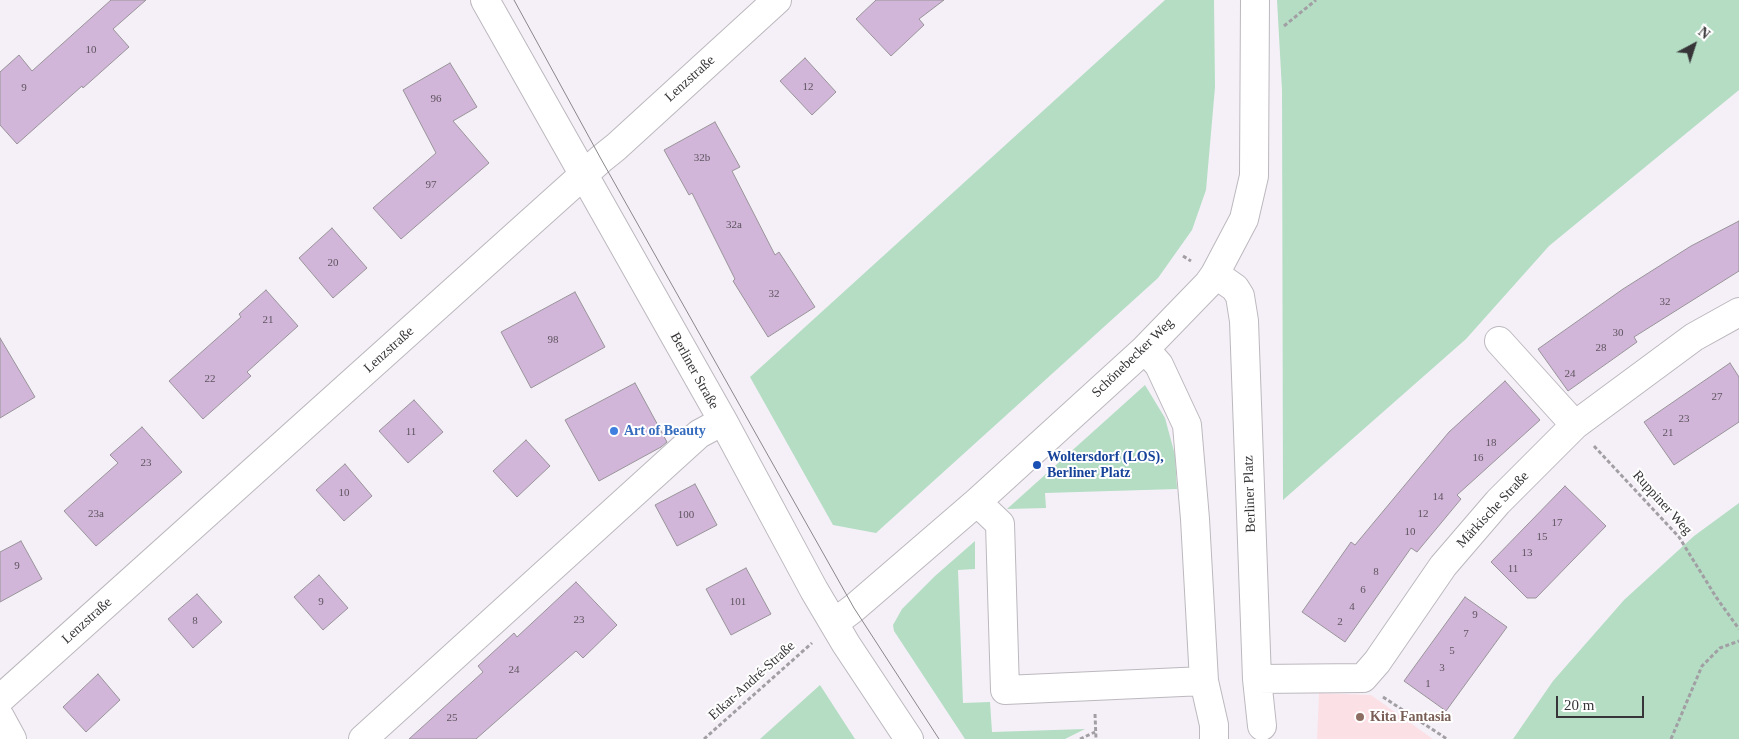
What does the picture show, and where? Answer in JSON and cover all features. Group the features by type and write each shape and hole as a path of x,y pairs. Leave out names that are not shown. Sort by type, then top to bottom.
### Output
{"street":[{"name":"Berliner Straße","path":"485,0 723,421 814,590 825,632 909,739"},
{"name":"Lenzstraße","path":"0,699 777,0"},
{"name":"Schönebecker Weg","path":"825,632 977,502 1145,349 1216,274 1244,219 1254,176 1255,0"},
{"name":"Berliner Platz","path":"1216,274 1236,288 1240,296 1244,321 1257,680 1262,726"},
{"name":"Märkische Straße","path":"1362,678 1377,662 1443,566 1498,502 1575,425 1694,337 1739,312"},
{"path":"1500,341 1575,425"},
{"path":"1145,349 1159,365 1187,425 1196,528 1204,681 1214,725 1214,739"},
{"path":"363,739 699,434 723,421"},
{"path":"977,502 1000,524 1005,690 1204,681"},
{"path":"1257,680 1362,678"},
{"path":"0,717 12,739"}],"path":[{"path":"1280,30 1316,0"},
{"name":"Ruppiner Weg","path":"1575,425 1679,537 1716,597 1739,629"},
{"name":"Etkar-André-Straße","path":"704,739 825,632"},
{"path":"1671,739 1702,666 1720,648 1739,640"},
{"path":"1362,678 1383,696 1447,739"},
{"path":"1080,739 1095,732"}],"shaded area":[{"name":"Kita Fantasia","path":"1319,693 1371,695 1433,739 1317,739"}],"green space":[{"path":"1165,0 1214,0 1215,87 1206,190 1192,230 1158,278 876,533 833,525 750,377"},
{"path":"1277,0 1739,0 1739,90 1549,246 1466,339 1283,500 1282,90"},
{"path":"1145,385 1165,418 1175,455 1177,489 1045,493 1046,508 1007,509"},
{"path":"1739,503 1739,739 1513,739 1553,681 1624,600 1694,536"},
{"path":"975,541 975,569 958,570 963,703 990,702 992,732 1085,729 1065,739 965,739 894,631 893,625 902,609 935,576"},
{"path":"820,685 855,739 760,739"}],"building":[{"path":"111,0 146,0 113,29 129,47 17,144 0,125 0,72 19,55 32,71"},
{"path":"876,0 944,0 919,19 924,25 891,56 856,19"},
{"path":"805,58 836,92 812,115 780,81"},
{"path":"450,63 477,107 453,121 489,163 401,239 373,208 436,153 403,90"},
{"path":"715,122 740,167 732,171 775,255 779,252 815,307 768,337 733,281 735,279 692,193 689,195 664,150"},
{"path":"1739,221 1739,271 1634,337 1637,342 1568,391 1538,349 1623,289 1691,246"},
{"path":"332,228 367,268 333,298 299,258"},
{"path":"266,290 298,326 247,372 251,376 203,419 169,381 241,317 239,314"},
{"path":"575,292 605,347 531,388 501,332"},
{"path":"0,338 35,397 0,418"},
{"path":"1730,363 1739,377 1739,422 1674,465 1644,422"},
{"path":"1505,381 1540,420 1457,495 1461,499 1417,552 1411,548 1345,642 1302,612 1351,542 1355,545 1449,432"},
{"path":"635,383 667,442 599,481 565,420"},
{"path":"414,400 443,432 408,463 379,431"},
{"path":"142,427 182,472 96,546 64,511 118,463 110,455"},
{"path":"526,440 550,466 517,497 493,471"},
{"path":"345,464 372,496 344,521 316,490"},
{"path":"695,484 717,525 677,546 655,505"},
{"path":"1565,486 1606,526 1536,598 1527,598 1491,562"},
{"path":"21,541 42,579 0,602 0,552"},
{"path":"746,568 771,614 731,635 706,589"},
{"path":"319,575 348,608 323,630 294,597"},
{"path":"576,582 617,625 583,658 576,651 476,739 409,739 483,672 478,666 514,633 517,637"},
{"path":"197,594 222,622 193,648 168,619"},
{"path":"1465,597 1507,627 1446,711 1404,681"},
{"path":"98,674 120,700 86,732 63,707"}],"tram line":[{"path":"514,0 601,159 854,608 939,739"}],"place":[{"name":"Art of Beauty","path":"614,431"},
{"name":"Woltersdorf (LOS), Berliner Platz","path":"1037,465"},
{"name":"Kita Fantasia","path":"1360,717"}]}
